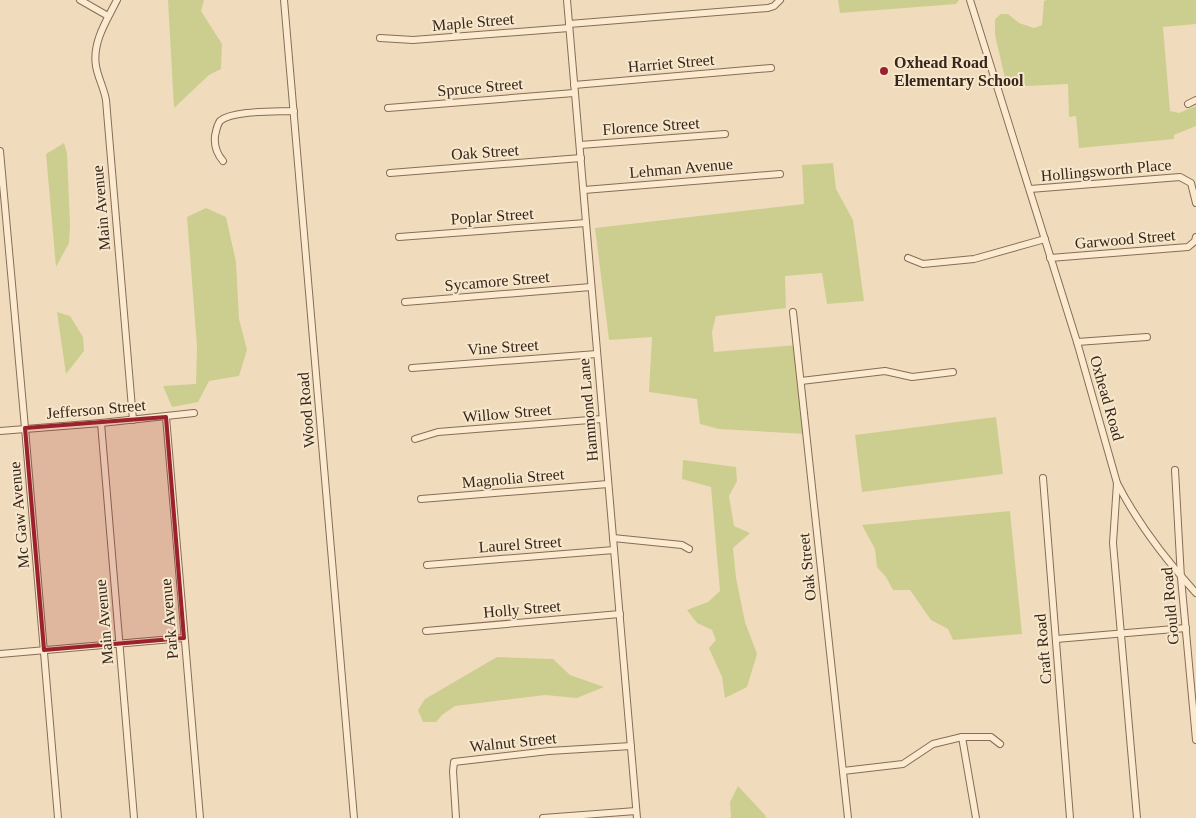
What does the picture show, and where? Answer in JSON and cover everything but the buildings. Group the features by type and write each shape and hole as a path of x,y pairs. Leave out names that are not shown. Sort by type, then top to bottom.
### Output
{"street":[{"path":"80,0 108,16"},
{"name":"Main Avenue","path":"117,0 108,16 95,56 106,100 133,420"},
{"name":"Wood Road","path":"284,0 354,818"},
{"name":"Hammond Lane","path":"567,0 636,814"},
{"name":"Maple Street","path":"380,38 413,40 768,8 774,6 780,0"},
{"name":"Oxhead Road","path":"970,0 1030,189 1117,482 1113,543 1137,818"},
{"name":"Harriet Street","path":"574,85 771,68"},
{"name":"Spruce Street","path":"388,108 574,93"},
{"path":"1188,104 1196,100"},
{"path":"223,161 217,155 215,138 220,121 232,115 294,111"},
{"name":"Florence Street","path":"580,145 725,134"},
{"name":"Mc Gaw Avenue","path":"0,151 58,818"},
{"name":"Oak Street","path":"390,173 581,158"},
{"name":"Lehman Avenue","path":"584,190 780,174"},
{"name":"Hollingsworth Place","path":"1030,189 1180,177 1191,183 1196,203"},
{"name":"Poplar Street","path":"399,237 586,223"},
{"name":"Garwood Street","path":"1050,258 1188,247 1196,237"},
{"path":"908,258 923,264 974,258 1045,239"},
{"name":"Sycamore Street","path":"405,302 591,287"},
{"name":"Oak Street","path":"793,312 848,818"},
{"path":"1076,342 1147,337"},
{"name":"Vine Street","path":"412,368 597,354"},
{"path":"800,381 885,371 912,377 953,372"},
{"name":"Jefferson Street","path":"0,430 101,423 194,413"},
{"name":"Park Avenue","path":"166,417 200,818"},
{"name":"Willow Street","path":"414,439 438,432 602,419"},
{"name":"Main Avenue","path":"101,423 134,818"},
{"name":"Gould Road","path":"1175,470 1196,740"},
{"name":"Craft Road","path":"1043,478 1070,818"},
{"path":"1117,482 1129,506 1153,543 1196,593"},
{"name":"Magnolia Street","path":"421,499 608,484"},
{"path":"613,538 682,545 689,549"},
{"name":"Laurel Street","path":"427,565 614,550"},
{"name":"Holly Street","path":"426,631 620,614"},
{"path":"1056,639 1186,628"},
{"path":"0,654 184,638"},
{"path":"843,771 903,764 933,744 962,738 991,738 1000,744"},
{"path":"962,738 976,818"},
{"name":"Walnut Street","path":"456,818 454,762 549,751 631,746"},
{"path":"543,818 636,814"}],"highlighted area":[{"path":"166,417 184,638 44,650 25,428"}],"green space":[{"path":"168,0 204,0 201,11 222,44 221,69 209,75 174,108"},
{"path":"838,0 959,0 956,4 840,13"},
{"path":"1196,0 1196,24 1163,27 1170,111 1179,113 1196,106 1196,126 1174,135 1174,139 1079,148 1076,116 1069,117 1068,84 1007,87 995,35 995,19 1001,14 1008,14 1019,23 1034,28 1042,25 1044,1"},
{"path":"64,143 67,153 69,243 56,267 46,154"},
{"path":"833,163 836,189 853,220 864,301 827,304 822,273 785,276 786,308 716,316 712,332 714,352 797,345 806,434 719,429 700,424 697,399 649,392 652,337 609,340 595,228 804,204 802,165"},
{"path":"206,208 226,217 236,262 239,319 247,350 239,376 209,381 198,402 172,407 163,386 196,384 197,346 187,217"},
{"path":"57,312 70,316 83,337 84,351 66,374"},
{"path":"996,417 1003,474 862,492 855,435"},
{"path":"683,460 736,467 737,481 729,496 734,526 750,533 733,548 736,578 745,622 757,654 747,687 725,698 722,677 709,648 716,640 712,630 697,623 687,610 708,602 720,591 711,487 682,479"},
{"path":"1010,511 1022,634 953,640 948,629 931,620 910,590 893,590 886,577 877,567 875,549 862,525"},
{"path":"497,657 553,659 570,675 604,687 577,698 545,695 455,706 436,722 423,722 418,710 425,699"},
{"path":"738,786 766,818 731,818 730,802"}],"place":[{"name":"Oxhead Road Elementary School","path":"884,71"}]}
